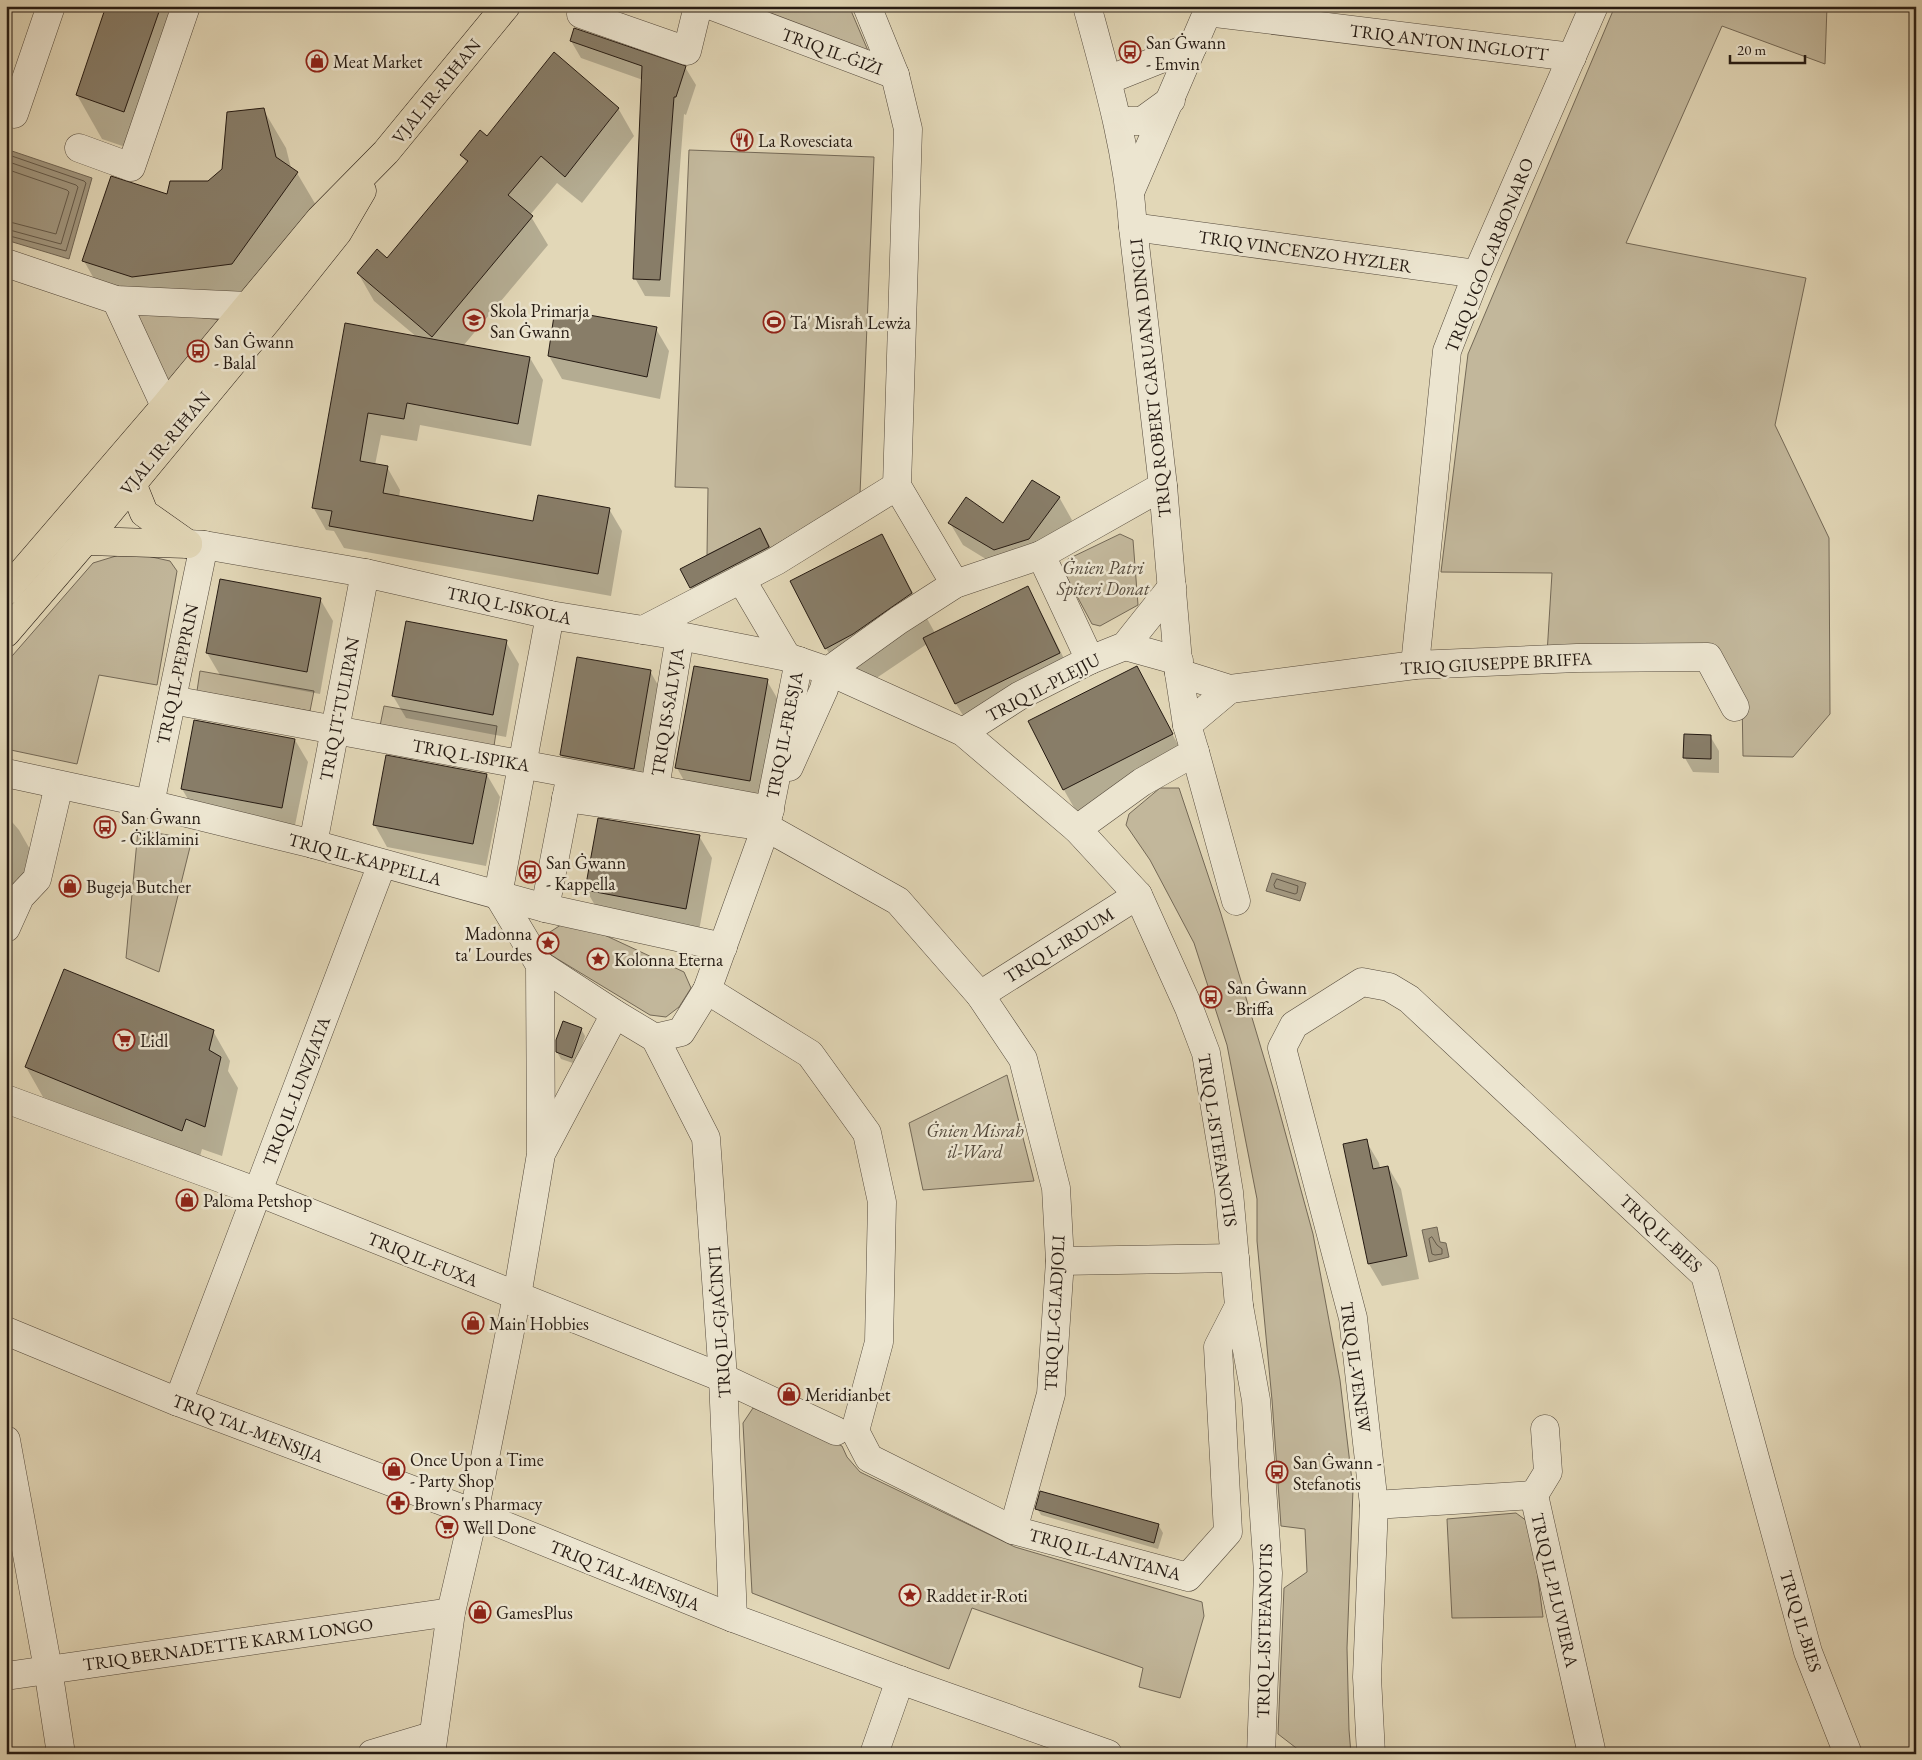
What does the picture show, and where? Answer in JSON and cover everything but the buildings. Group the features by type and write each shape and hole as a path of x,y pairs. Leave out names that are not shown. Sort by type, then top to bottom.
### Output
{"main road":[{"name":"VJAL IR-RIĦAN","path":"6,591 165,406 320,219 386,152 506,6"},
{"name":"VJAL IR-RIĦAN","path":"6,633 85,541 338,232 386,152"},
{"path":"132,483 144,513 196,544"},
{"path":"85,541 196,544"}],"street":[{"path":"10,113 52,6"},
{"path":"79,148 131,167 186,6"},
{"path":"588,6 581,14 687,50 698,6"},
{"name":"TRIQ IL-ĠIŻI","path":"712,6 895,75"},
{"path":"866,6 895,75 908,129 897,486 955,584"},
{"name":"TRIQ ROBERT CARUANA DINGLI","path":"1087,6 1118,121 1131,190 1133,227 1163,486 1179,667 1187,724 1236,902"},
{"name":"TRIQ UGO CARBONARO","path":"1415,665 1447,351 1478,274 1594,6"},
{"path":"1131,190 1194,46 1208,9"},
{"name":"TRIQ ANTON INGLOTT","path":"1208,9 1572,57"},
{"path":"1108,80 1194,46"},
{"path":"1118,121 1142,121 1171,100"},
{"name":"TRIQ VINCENZO HYZLER","path":"1133,227 1478,274"},
{"path":"6,264 116,300 248,306"},
{"path":"116,300 165,406"},
{"path":"643,630 776,561 897,486"},
{"path":"828,671 899,620 955,584 1041,555 1163,486"},
{"name":"TRIQ L-ISKOLA","path":"196,544 364,573 550,615 680,636 793,659 828,671"},
{"name":"TRIQ IL-PEPPRIN","path":"150,804 172,700 196,544"},
{"path":"1041,555 1090,660"},
{"name":"TRIQ IT-TULIPAN","path":"313,844 364,573"},
{"path":"741,579 793,659"},
{"name":"TRIQ IL-PLEJJU","path":"963,732 1019,696 1090,660 1125,646 1172,587"},
{"path":"550,615 498,895 540,965 615,1014 655,1038 681,1032 707,990 810,1054 867,1133 882,1202 879,1342 845,1431"},
{"name":"TRIQ IS-SALVJA","path":"655,788 680,636"},
{"path":"1125,646 1179,667"},
{"name":"TRIQ GIUSEPPE BRIFFA","path":"1179,667 1230,689 1415,665 1577,658 1708,657 1735,707"},
{"name":"TRIQ IL-FRESJA","path":"768,819 793,659"},
{"name":"TRIQ IL-FRESJA","path":"707,990 768,819 824,689 828,671"},
{"name":"TRIQ L-ISTEFANOTIS","path":"828,671 963,732 1077,829 1138,895 1189,1008 1206,1053 1230,1192 1239,1306 1256,1400 1268,1573 1261,1754"},
{"path":"1187,724 1230,689"},
{"name":"TRIQ L-ISPIKA","path":"172,700 523,764 569,786 768,819"},
{"path":"1077,829 1142,782 1195,752"},
{"name":"TRIQ IL-KAPPELLA","path":"6,773 150,804 313,844 545,908 723,947"},
{"path":"6,928 20,897 37,879 59,785"},
{"path":"545,908 569,786"},
{"name":"TRIQ L-ISPIKA","path":"569,786 655,788 768,819"},
{"name":"TRIQ IL-GLADJOLI","path":"768,819 898,901 980,995 1023,1059 1056,1188 1060,1261 1051,1394 1013,1530"},
{"name":"TRIQ IL-LUNZJATA","path":"178,1402 382,864"},
{"name":"TRIQ L-IRDUM","path":"980,995 1138,895"},
{"path":"372,1754 431,1745 451,1612 474,1514 517,1296 540,1154 540,965"},
{"name":"TRIQ IL-BIES","path":"1282,1048 1294,1025 1362,982 1389,987 1409,999 1705,1275 1808,1652 1848,1754"},
{"path":"540,1154 615,1014"},
{"name":"TRIQ IL-GJAĊINTI","path":"655,1038 706,1138 723,1378 733,1618"},
{"name":"TRIQ IL-VENEW","path":"1282,1048 1352,1318 1374,1505 1367,1677 1371,1754"},
{"name":"TRIQ IL-FUXA","path":"6,1098 258,1192 723,1378 845,1431"},
{"path":"1060,1261 1235,1258"},
{"name":"TRIQ IL-LANTANA","path":"845,1431 869,1458 1013,1530 1188,1578 1228,1532 1218,1347 1239,1306"},
{"name":"TRIQ TAL-MENSIJA","path":"6,1331 178,1402 474,1514 733,1618 1108,1754"},
{"path":"1534,1495 1548,1472 1545,1429"},
{"path":"6,1440 48,1669 61,1754"},
{"name":"TRIQ IL-PLUVIERA","path":"1374,1505 1534,1495 1592,1754"},
{"name":"TRIQ BERNADETTE KARM LONGO","path":"6,1676 451,1612"},
{"path":"874,1754 900,1680"}],"green space":[{"path":"740,6 849,6 869,53"},
{"path":"1615,6 1827,6 1825,64 1722,26 1626,243 1806,278 1775,425 1829,538 1830,714 1793,757 1743,756 1742,698 1718,652 1547,654 1552,573 1441,572 1468,354"},
{"name":"Ta' Misraħ Lewża","path":"689,150 874,157 860,494 770,548 760,528 707,555 708,488 675,487"},
{"path":"134,309 221,320 165,384"},
{"name":"Ġnien Patri Spiteri Donat","path":"1120,534 1133,540 1138,605 1100,626 1092,624 1064,572 1068,559"},
{"path":"129,552 170,561 177,571 157,685 99,675 77,764 6,749 6,663 93,563"},
{"path":"200,671 314,691 310,711 197,691"},
{"path":"384,706 497,726 494,746 380,726"},
{"path":"1160,788 1179,788 1221,914 1273,1088 1313,1234 1340,1380 1353,1489 1347,1648 1351,1754 1304,1754 1278,1734 1284,1588 1307,1572 1305,1529 1281,1526 1272,1400 1257,1241 1257,1199 1227,1045 1194,943 1150,860 1126,825 1129,814"},
{"path":"138,830 192,839 159,972 126,958"},
{"path":"570,919 684,972 691,988 679,1007 666,1017 650,1015 551,955 550,932"},
{"name":"Ġnien Misraħ il-Ward","path":"1007,1075 1034,1181 923,1190 909,1123"},
{"path":"753,1408 842,1446 847,1457 860,1472 1015,1547 1202,1602 1204,1616 1180,1698 1139,1687 1143,1668 972,1608 949,1669 752,1593 743,1423"},
{"path":"1516,1513 1531,1524 1543,1617 1452,1618 1447,1519"}],"water":[{"path":"6,149 92,178 69,259 6,240"},
{"path":"1272,873 1306,883 1300,901 1266,891"},
{"path":"1437,1227 1440,1242 1446,1243 1449,1257 1429,1262 1422,1230"}],"place":[{"name":"San Ġwann - Emvin","path":"1130,52"},
{"name":"Meat Market","path":"317,61"},
{"name":"La Rovesciata","path":"742,140"},
{"name":"Skola Primarja San Ġwann","path":"474,320"},
{"name":"Ta' Misraħ Lewża","path":"774,322"},
{"name":"San Ġwann - Balal","path":"198,351"},
{"name":"San Ġwann - Ċiklamini","path":"105,827"},
{"name":"San Ġwann - Kappella","path":"530,872"},
{"name":"Bugeja Butcher","path":"70,886"},
{"name":"Madonna ta' Lourdes","path":"548,943"},
{"name":"Kolonna Eterna","path":"598,959"},
{"name":"San Ġwann - Briffa","path":"1211,997"},
{"name":"Lidl","path":"124,1040"},
{"name":"Paloma Petshop","path":"187,1200"},
{"name":"Main Hobbies","path":"473,1323"},
{"name":"Meridianbet","path":"789,1394"},
{"name":"Once Upon a Time - Party Shop","path":"394,1469"},
{"name":"San Ġwann - Stefanotis","path":"1277,1472"},
{"name":"Brown's Pharmacy","path":"398,1503"},
{"name":"Well Done","path":"447,1527"},
{"name":"Raddet ir-Roti","path":"910,1595"},
{"name":"GamesPlus","path":"480,1612"}]}
